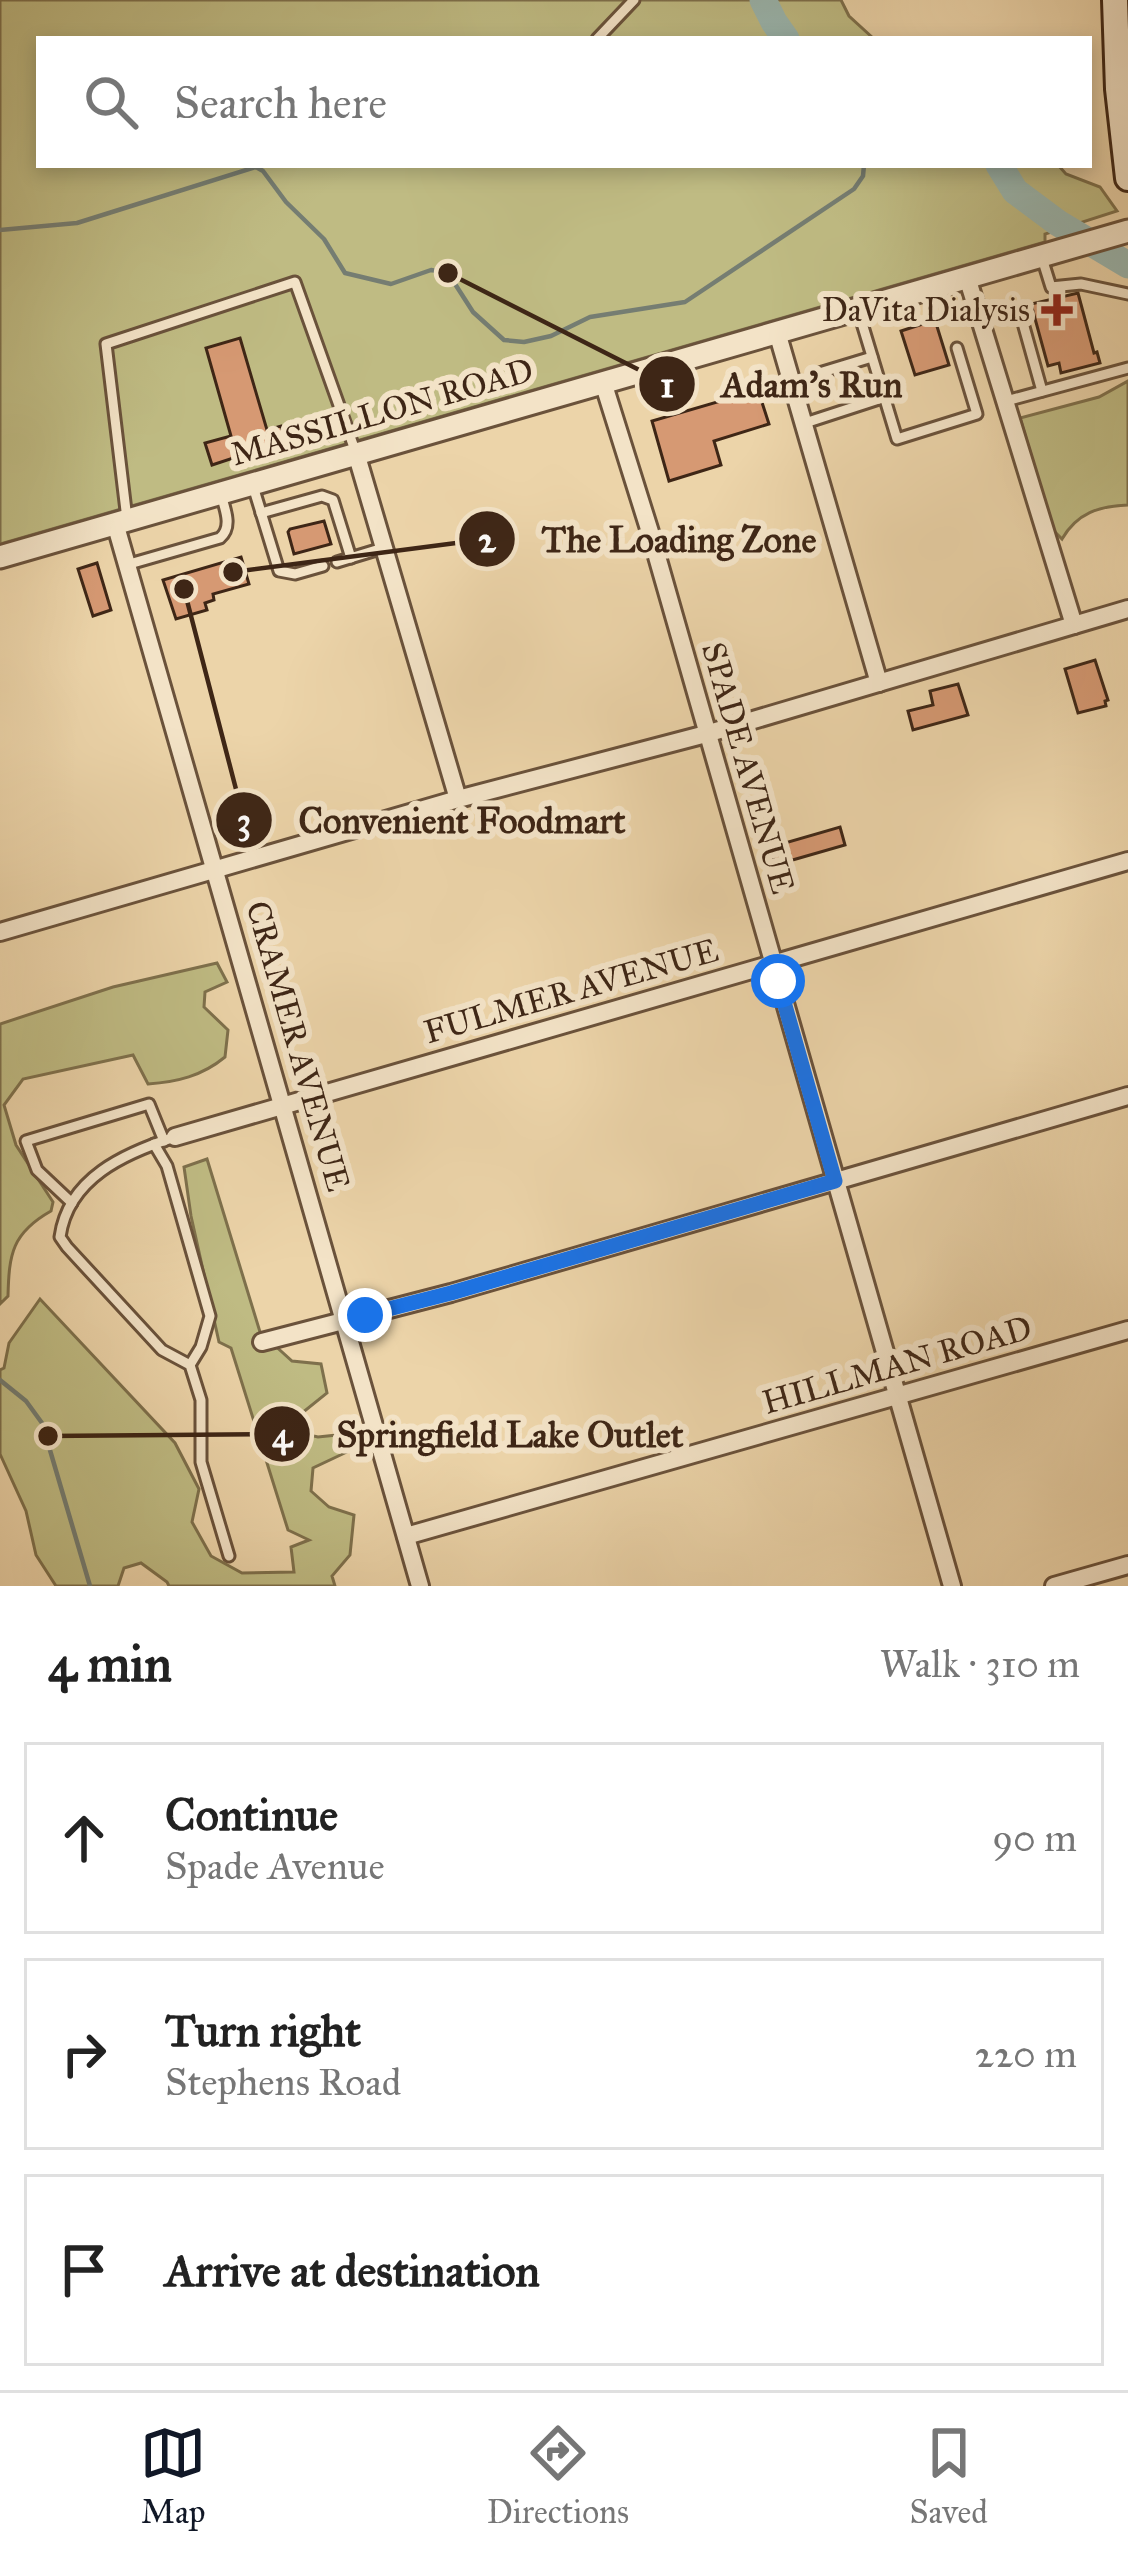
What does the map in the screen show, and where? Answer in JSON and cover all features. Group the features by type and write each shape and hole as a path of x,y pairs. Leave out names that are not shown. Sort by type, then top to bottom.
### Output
{"main road":[{"path":"1115,0 1128,178"}],"street":[{"name":"MASSILLON ROAD","path":"0,557 1128,231"},
{"path":"967,278 1074,625"},
{"path":"777,332 879,683"},
{"name":"SPADE AVENUE","path":"603,382 952,1586"},
{"path":"356,453 458,799"},
{"name":"CRAMER AVENUE","path":"121,521 126,565 420,1586"},
{"path":"0,932 458,799 706,734 1128,609"},
{"name":"FULMER AVENUE","path":"164,1141 1128,861"},
{"path":"262,1342 451,1293 1128,1096"},
{"name":"HILLMAN ROAD","path":"406,1536 1128,1330"},
{"path":"1054,1586 1128,1564"}],"lane":[{"path":"600,36 634,0"},
{"path":"1047,253 1051,287 1081,284 1128,294"},
{"path":"121,521 106,344 295,282 356,453"},
{"path":"858,310 897,439 977,414 957,347"},
{"path":"1021,316 1042,391"},
{"path":"816,374 872,357"},
{"path":"1005,398 1128,368"},
{"path":"802,424 885,397"},
{"path":"252,483 279,571 296,574 323,566"},
{"path":"126,565 220,538 228,524 221,492"},
{"path":"261,513 322,496 333,500 351,558"},
{"path":"337,562 386,548"},
{"path":"72,1203 37,1170 26,1141 149,1104 164,1141 210,1316 190,1365 201,1400 201,1462 229,1556"},
{"name":"FULMER AVENUE","path":"164,1141 115,1160 85,1185 72,1203 60,1237 163,1350 190,1365"}],"shaded area":[{"path":"0,0 841,0 849,16 871,36 36,36 36,168 1061,168 1100,187 1117,211 1045,234 1045,242 0,544"},
{"path":"1128,381 1128,505 1090,513 1062,539 1053,530 1020,418 1099,397"},
{"path":"217,963 227,982 205,992 204,1007 228,1030 225,1057 216,1064 189,1077 148,1084 133,1055 23,1079 4,1105 16,1145 53,1202 51,1211 28,1228 15,1246 8,1296 0,1304 0,1024 113,987"},
{"path":"207,1159 260,1332 292,1361 321,1364 327,1393 302,1413 291,1431 318,1437 347,1434 351,1450 313,1468 311,1491 329,1507 354,1515 350,1555 332,1576 335,1586 169,1586 141,1563 124,1568 118,1586 56,1586 36,1555 26,1511 0,1454 0,1370 9,1343 40,1299 175,1443 199,1489 192,1522 211,1556 242,1573 294,1572 291,1547 309,1540 288,1530 231,1348 219,1342 184,1167"}],"building":[{"path":"1078,293 1100,363 1061,373 1059,363 1048,366 1031,304"},
{"path":"935,320 949,365 915,375 901,331"},
{"path":"240,338 267,430 281,426 285,441 212,465 205,443 231,436 206,348"},
{"path":"758,390 769,424 714,441 721,465 669,481 652,421"},
{"path":"324,521 331,544 294,554 290,529"},
{"path":"241,557 249,584 213,594 214,600 205,603 207,610 176,619 163,580"},
{"path":"97,563 111,610 93,616 78,569"},
{"path":"1095,660 1108,700 1106,706 1078,713 1065,669"},
{"path":"958,684 968,715 913,730 908,711 933,705 930,691"},
{"path":"840,827 845,845 775,865 771,847"}],"waterway":[{"path":"763,0 784,36"},
{"path":"0,230 77,223 253,168"},
{"path":"258,168 324,239 345,273 391,284 431,270 448,273 473,312 504,340 524,342 551,336 590,317 685,302 854,189 864,168"},
{"path":"1001,168 1015,191 1128,265"},
{"path":"0,1380 26,1401 42,1423 90,1586"}],"place":[{"name":"Adam's Run","path":"448,273"},
{"name":"DaVita Dialysis","path":"1057,310"},
{"name":"The Loading Zone","path":"233,572"},
{"name":"Convenient Foodmart","path":"184,589"},
{"name":"Springfield Lake Outlet","path":"48,1436"}],"route":[{"path":"365,1315 835,1181 778,981"}]}
